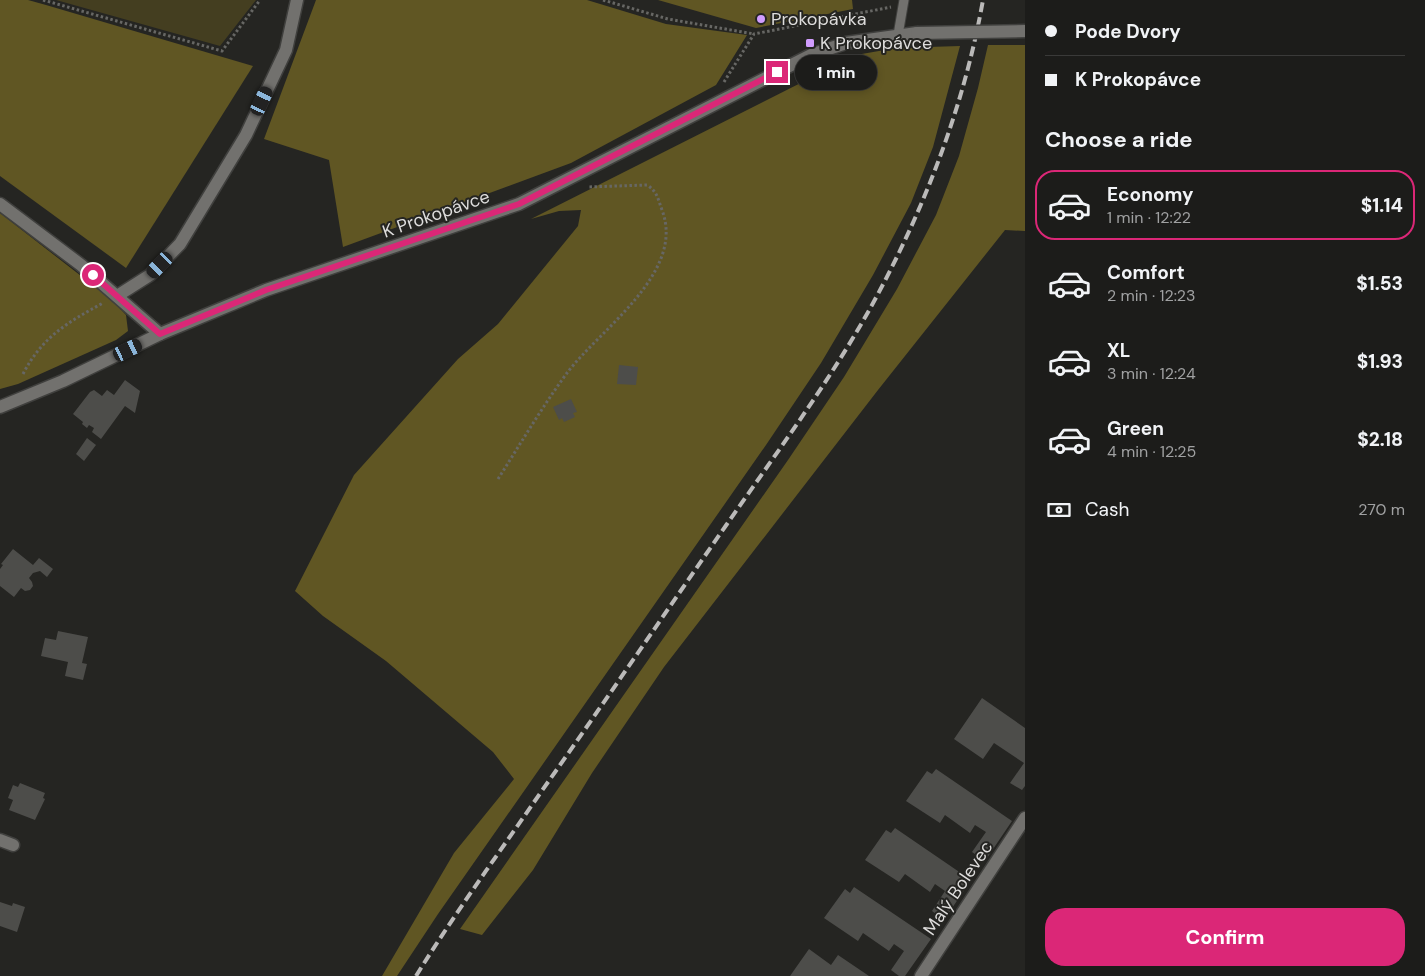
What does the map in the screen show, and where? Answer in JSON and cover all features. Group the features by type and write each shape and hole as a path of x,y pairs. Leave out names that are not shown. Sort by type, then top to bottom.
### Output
{"street":[{"path":"117,296 150,275 180,244 246,135 286,50 297,0"},
{"name":"K Prokopávce","path":"0,407 63,381 160,334 266,290 519,204 811,55 846,43 898,35 1025,31"},
{"path":"0,204 81,265 160,334"},
{"name":"Malý Bolevec","path":"920,976 1025,818"},
{"path":"0,840 13,845"}],"lane":[{"path":"898,35 904,0"}],"path":[{"path":"44,0 222,51 260,0"},
{"path":"603,0 668,19 754,34 891,7 901,13"},
{"path":"723,83 754,34"},
{"path":"498,479 568,372 604,334 656,271 666,244 665,216 654,189 647,185 580,187"},
{"path":"23,374 42,344 56,330 117,296"}],"shaded area":[{"path":"0,0 28,0 253,66 126,268 0,176"},
{"path":"56,0 256,0 220,46"},
{"path":"316,0 587,0 666,24 747,35 716,85 571,163 343,247 329,160 264,139"},
{"name":"Prokopávka","path":"658,0 852,0 853,9 756,28"},
{"path":"988,45 1025,45 1025,231 1005,230 878,390 664,667 592,773 533,870 482,935 460,929 788,460 844,377 897,289 936,215 959,156"},
{"path":"960,46 933,147 911,203 873,275 821,363 766,445 438,914 397,976 382,976 454,853 514,779 493,752 386,661 323,616 295,591 354,475 458,359 498,324 578,226 581,210 559,211 531,219 856,55 896,48"},
{"path":"0,213 112,300 126,315 128,331 116,340 18,384 0,389"}],"building":[{"path":"619,365 638,367 636,385 617,384"},
{"path":"125,380 140,391 135,413 125,406 101,439 92,432 94,428 89,425 87,428 73,414 90,392 94,390 102,396 107,390 114,395"},
{"path":"571,399 577,412 573,413 575,417 564,422 562,418 559,420 553,407"},
{"path":"87,438 96,445 84,461 76,454"},
{"path":"13,549 33,565 39,558 53,569 47,577 40,571 33,573 29,578 33,586 30,590 25,591 21,588 14,597 0,586 0,569 3,565 1,564"},
{"path":"58,631 88,637 82,663 87,664 83,680 65,676 68,662 41,656 45,638 56,640"},
{"path":"982,698 1025,728 1025,786 1022,790 1010,783 1024,763 994,743 983,759 954,739"},
{"path":"936,769 1012,821 985,861 972,852 986,832 975,825 970,833 945,815 940,823 906,801 927,771 932,774"},
{"path":"20,783 45,793 43,798 45,799 35,820 9,810 13,800 8,798 13,785 18,787"},
{"path":"895,828 971,880 944,920 932,911 945,891 935,884 930,892 905,874 899,882 865,860 886,830 891,833"},
{"path":"854,887 931,939 905,976 899,976 891,970 904,951 894,944 889,951 863,933 858,941 824,918 845,889 850,893"},
{"path":"0,902 12,906 13,903 25,907 17,932 0,926"},
{"path":"809,949 831,965 838,955 869,976 790,976"}],"railway":[{"path":"416,976 477,883 802,416 856,333 909,232 940,157 965,79 983,0"}],"place":[{"name":"Prokopávka","path":"761,19"},
{"name":"K Prokopávce","path":"810,43"}],"route":[{"path":"93,275 160,334 266,290 519,204 777,72"}]}
